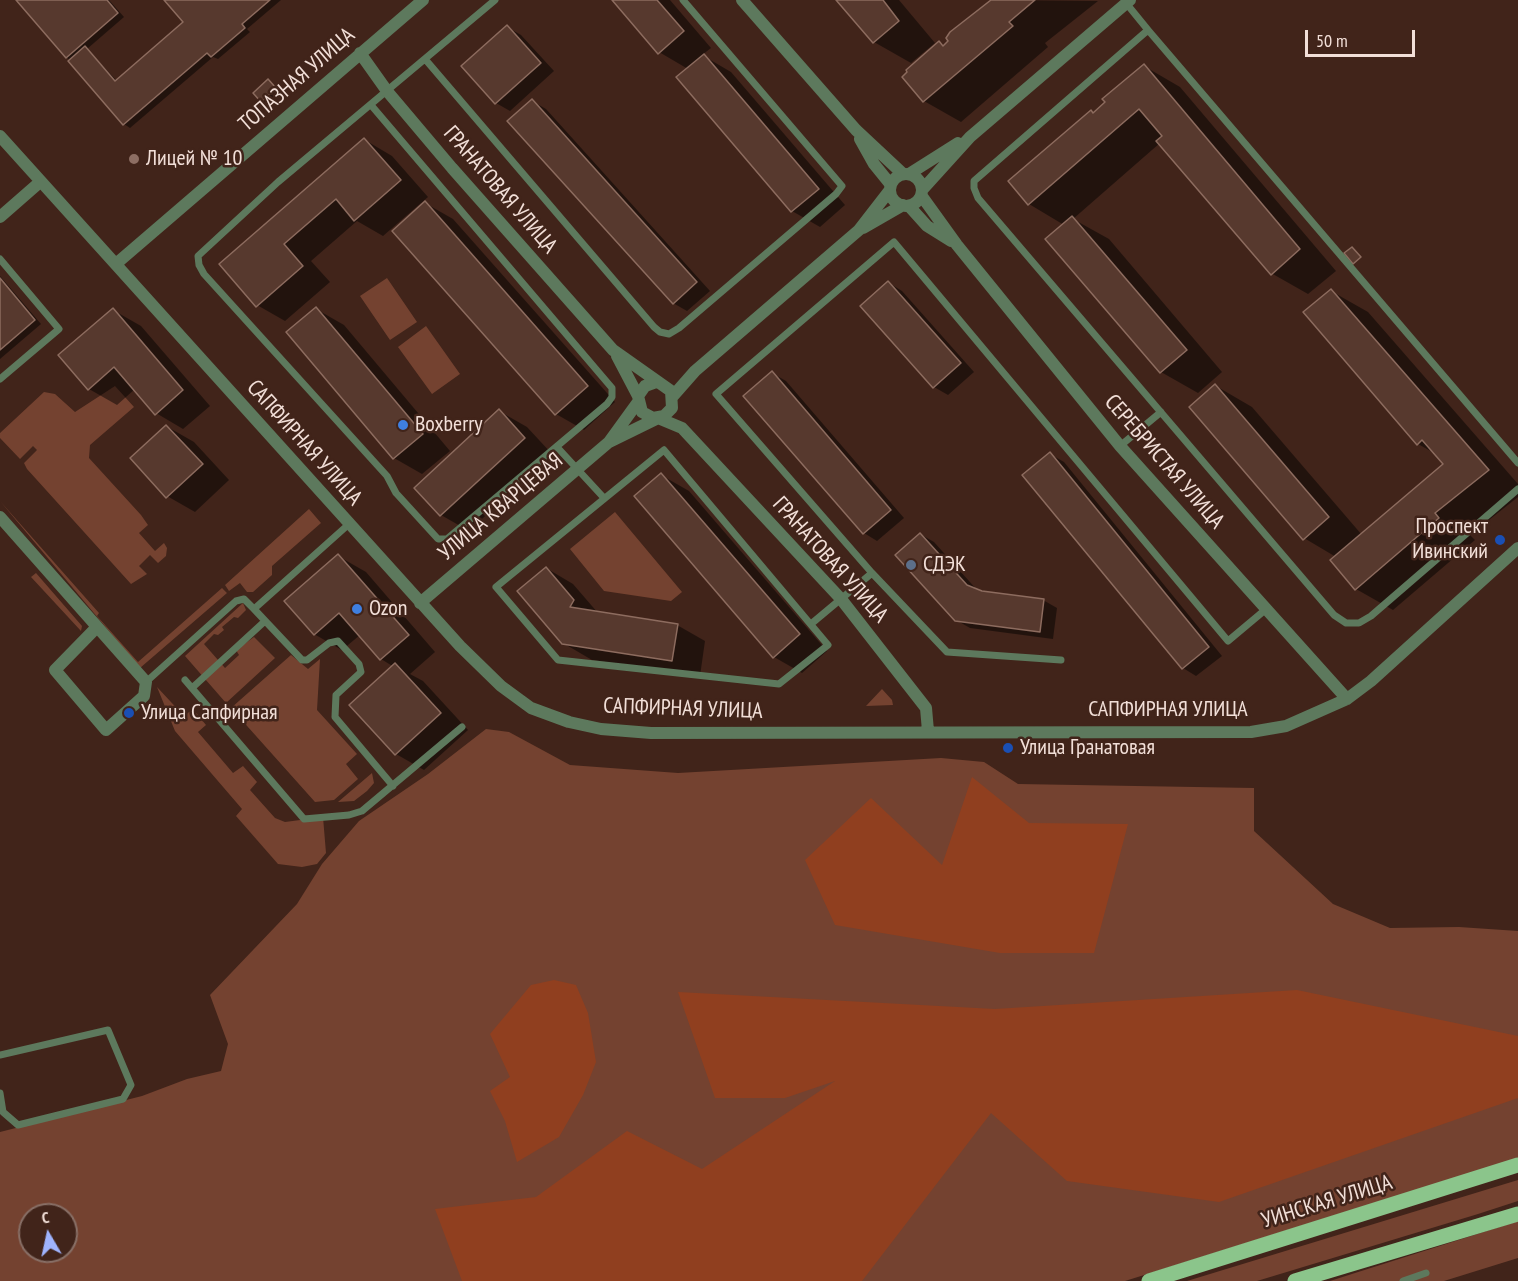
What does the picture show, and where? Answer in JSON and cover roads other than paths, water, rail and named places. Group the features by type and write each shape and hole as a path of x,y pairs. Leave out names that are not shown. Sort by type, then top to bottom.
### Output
{"main road":[{"name":"УИНСКАЯ УЛИЦА","path":"1149,1281 1518,1165"},
{"path":"1295,1281 1330,1276 1518,1214"}],"street":[{"name":"ТОПАЗНАЯ УЛИЦА","path":"117,263 423,0"},
{"path":"742,0 855,130 906,174 918,180 921,193"},
{"path":"859,230 906,206 921,193 970,137 1128,2"},
{"name":"ГРАНАТОВАЯ УЛИЦА","path":"360,53 387,91 613,350 659,383"},
{"path":"855,130 890,187 894,200 906,206 927,226 957,245"},
{"name":"САПФИРНАЯ УЛИЦА","path":"0,136 117,263 420,603 501,686 531,708 568,722 601,729 651,733 1251,732 1286,726 1347,699 1393,664 1518,548"},
{"path":"609,442 669,412 673,399 695,371 859,230 890,187 906,174 970,137"},
{"path":"0,217 40,182"},
{"name":"СЕРЕБРИСТАЯ УЛИЦА","path":"921,193 957,245 1120,446 1347,699"},
{"name":"ГРАНАТОВАЯ УЛИЦА","path":"613,350 638,399"},
{"path":"609,442 645,386 695,371"},
{"path":"659,383 673,399"},
{"path":"638,399 647,416 658,418"},
{"name":"ГРАНАТОВАЯ УЛИЦА","path":"673,399 682,428"},
{"name":"ГРАНАТОВАЯ УЛИЦА","path":"658,418 682,428 841,599 926,708 928,731"},
{"name":"УЛИЦА КВАРЦЕВАЯ","path":"420,603 609,442"},
{"path":"0,518 146,682 144,696 106,730 55,670 97,627"}],"lane":[{"path":"371,105 609,381 612,388 612,397 558,447 456,534 447,539 438,539 396,493 387,476 199,265 198,256 387,91 495,0"},
{"path":"425,59 654,327 660,332 669,334 679,328 836,194 842,186 683,0"},
{"path":"1128,2 1148,30 1518,463"},
{"path":"1148,30 980,173 974,181 978,198 1334,615 1346,623 1359,623 1371,616 1518,489"},
{"path":"1061,660 947,652 872,573 716,394 894,242 1228,641 1265,610"},
{"path":"0,259 59,328 0,379"},
{"path":"1120,446 1161,412"},
{"path":"558,447 604,498"},
{"path":"664,450 828,645 779,684 558,660 496,586 604,498 664,450"},
{"path":"254,609 349,524"},
{"path":"811,624 872,573"},
{"path":"146,682 236,601 244,599 302,660 307,660 329,643 338,641 359,664 361,672 336,695 335,717 393,786"},
{"path":"192,688 266,621"},
{"path":"185,680 304,819 357,813 393,786 462,727"},
{"path":"0,1055 108,1030 131,1085 123,1099 18,1125 2,1112 0,1093"},
{"path":"1403,1281 1426,1274"}],"place":[{"name":"Лицей № 10","path":"134,159"},
{"name":"Boxberry","path":"403,425"},
{"name":"Проспект Ивинский","path":"1500,540"},
{"name":"СДЭК","path":"911,565"},
{"name":"Ozon","path":"357,609"},
{"name":"Улица Сапфирная","path":"129,713"},
{"name":"Улица Гранатовая","path":"1008,748"}]}
